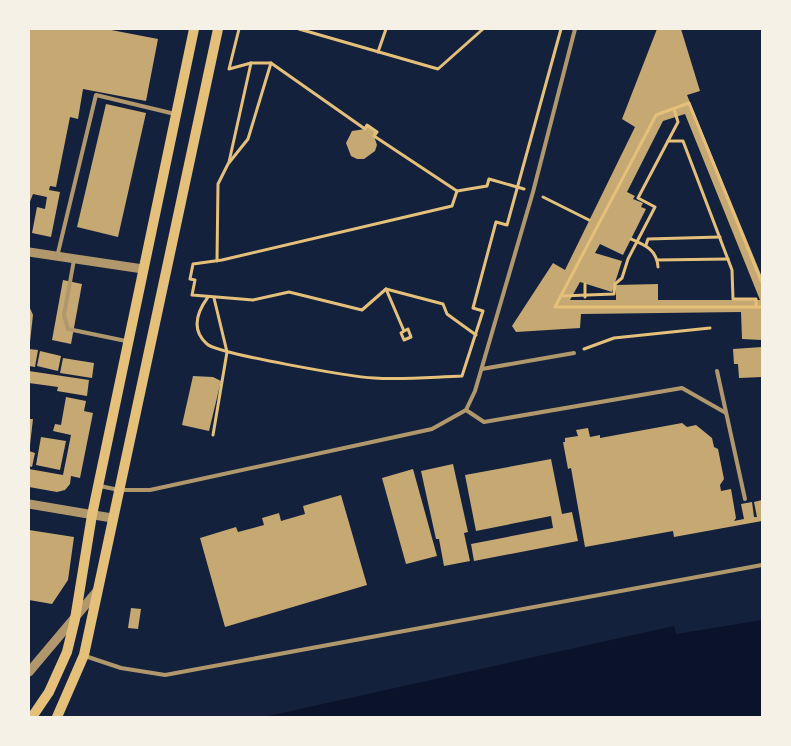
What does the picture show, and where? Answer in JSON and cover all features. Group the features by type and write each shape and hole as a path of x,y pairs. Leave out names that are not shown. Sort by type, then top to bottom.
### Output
{"main road":[{"path":"32,717 49,692 67,652 75,619 92,515 194,29"},
{"path":"57,717 84,655 218,29"}],"street":[{"path":"29,252 143,269"},
{"path":"29,504 112,518"},
{"path":"29,672 98,590"}],"lane":[{"path":"99,486 119,490 150,490 432,428 466,410 482,369 533,192 575,29"},
{"path":"58,256 96,95 177,115"},
{"path":"74,260 64,315 68,329 129,342"},
{"path":"482,369 574,353"},
{"path":"717,371 745,499"},
{"path":"466,410 484,422 682,388 726,413"},
{"path":"84,655 120,668 165,675 762,565"}],"path":[{"path":"238,29 229,69 251,63 271,63 364,129 367,125 377,132 374,136 457,191 488,186 489,180 517,186 589,220"},
{"path":"299,29 438,69 483,29"},
{"path":"378,52 386,29"},
{"path":"208,297 198,312 196,323 200,334 212,348 374,378 462,376 483,311 473,308 496,222 507,225 561,29"},
{"path":"228,164 251,63"},
{"path":"217,261 218,205 216,192 218,184 228,164 248,139 271,63"},
{"path":"762,283 689,103 656,116 555,307 762,307"},
{"path":"561,296 585,297 614,294 616,284 622,278 637,241 655,207 638,198 678,122 674,109"},
{"path":"668,141 683,141 732,270 730,288 733,299 756,299 756,307"},
{"path":"386,289 362,310 288,292 253,300 192,295 195,280 190,279 193,264 217,261 452,206 457,191"},
{"path":"646,246 648,239 720,237"},
{"path":"631,239 652,250 658,267"},
{"path":"657,260 728,259"},
{"path":"585,284 585,297"},
{"path":"386,289 444,304 447,314 476,334"},
{"path":"386,289 404,331"},
{"path":"213,435 227,352 214,298"},
{"path":"574,353 614,338 710,328"}],"water":[{"path":"762,620 762,717 264,717 674,626 676,634"}],"building":[{"path":"29,29 106,29 158,39 146,101 83,89 78,119 70,117 56,187 50,186 49,190 60,192 51,237 32,233 37,207 45,209 47,197 33,194 29,204"},
{"path":"657,29 681,29 700,91 687,95 762,277 762,340 742,339 741,312 581,314 580,328 516,332 512,326 553,263 565,270 635,127 622,119","holes":["685,114 760,300 658,300 658,284 616,285 616,300 570,300 580,282 612,292 622,261 595,253 600,244 623,255 646,209 641,207 643,203 633,199 635,196 627,192 663,121"]},
{"path":"106,104 146,113 118,237 77,227"},
{"path":"367,125 377,132 374,136 377,145 375,151 364,159 357,159 351,156 346,143 352,131 365,129"},
{"path":"63,280 82,284 71,344 52,340"},
{"path":"29,306 33,315 30,342 29,342"},
{"path":"762,347 762,377 739,378 738,364 734,364 733,349"},
{"path":"29,349 38,350 35,367 29,366"},
{"path":"40,351 61,356 58,371 37,366"},
{"path":"63,358 94,363 92,378 60,373"},
{"path":"29,371 89,380 87,396 57,391 58,387 29,383"},
{"path":"193,376 213,377 221,381 209,431 182,425"},
{"path":"66,397 86,401 84,411 93,413 80,478 71,476 70,484 65,490 57,492 29,487 29,469 63,475 71,435 53,431 55,424 61,425"},
{"path":"29,419 33,419 30,445 29,445"},
{"path":"682,423 687,427 696,425 712,438 714,447 718,449 724,479 720,485 721,491 731,489 736,518 734,521 744,519 741,504 752,502 754,517 757,517 754,502 762,500 762,521 674,537 673,531 585,547 571,468 568,469 563,442 565,442 565,438 578,436 576,430 588,428 590,437 600,435 600,438"},
{"path":"41,437 66,441 60,470 36,465"},
{"path":"29,451 35,453 32,467 29,466"},
{"path":"551,459 562,514 572,512 578,541 474,561 471,544 553,528 551,516 476,531 465,475"},
{"path":"453,464 468,532 464,533 470,561 444,566 421,471"},
{"path":"413,469 437,556 406,564 382,478"},
{"path":"341,495 367,585 225,627 200,538 236,527 238,532 264,525 262,518 279,513 281,521 305,514 303,506"},
{"path":"29,530 74,537 68,580 52,604 29,600"},
{"path":"131,608 141,609 138,629 128,628"}]}
